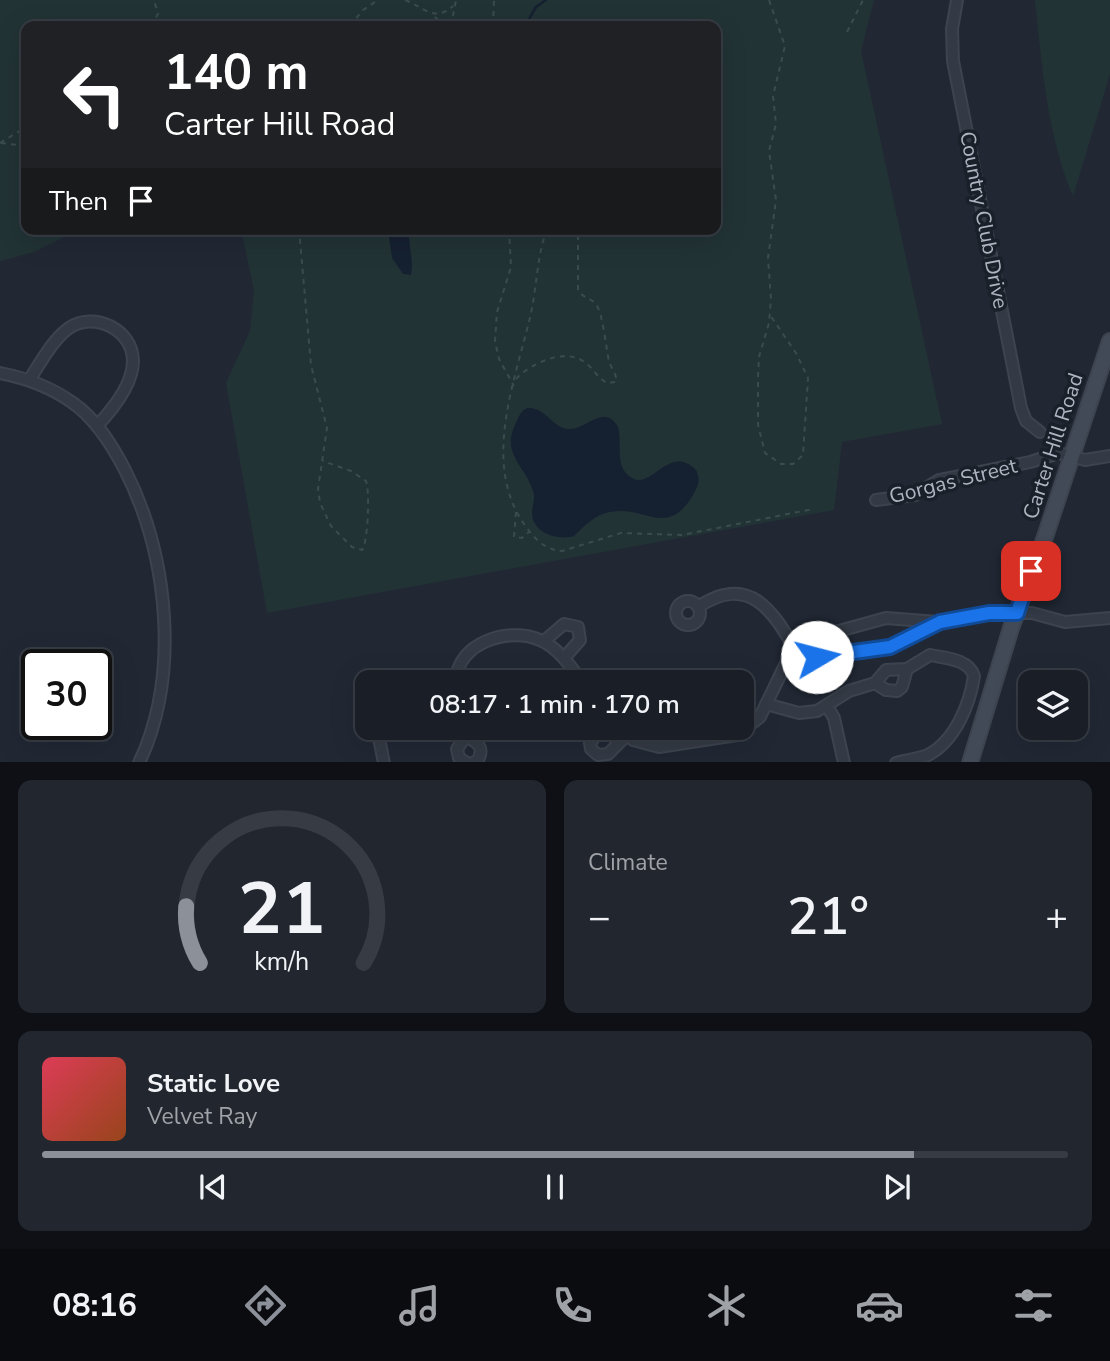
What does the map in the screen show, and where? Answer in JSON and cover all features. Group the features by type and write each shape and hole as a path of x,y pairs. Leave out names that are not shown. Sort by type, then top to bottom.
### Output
{"main road":[{"name":"Carter Hill Road","path":"970,762 1017,613 1110,341"}],"street":[{"name":"Country Club Drive","path":"957,0 952,29 953,61 1021,408 1027,421 1040,432"},
{"path":"29,380 59,337 73,326 93,321 117,330 132,352 132,370 127,385 97,426"},
{"path":"0,373 29,380 50,389 74,404 97,426 120,460 143,510 160,578 164,620 162,668 153,721 139,762"},
{"name":"Gorgas Street","path":"876,500 915,495 939,480 1030,462 1059,453 1085,460 1110,456"},
{"path":"698,607 717,596 739,593 752,596 788,637 797,653 817,657 890,647 940,622"},
{"path":"754,724 787,661 817,637 886,618 940,622 989,613 1032,613 1065,622 1110,618"},
{"path":"544,641 564,624 578,627 580,640 564,658"},
{"path":"845,629 850,652"},
{"path":"459,670 461,661 479,644 517,636 544,641 564,658 573,670"},
{"path":"766,704 809,713 827,706 849,691 875,683 886,670 906,669 930,655 971,668 974,676 962,715 949,736 938,748 925,756 896,762"},
{"path":"875,683 890,692 897,691 902,687 906,669"},
{"path":"827,706 834,718 844,762"},
{"path":"379,740 384,762"},
{"path":"461,740 457,749 459,758 467,762"},
{"path":"473,762 478,760 481,750 474,740"},
{"path":"592,740 591,749 598,755 608,754 618,740"},
{"path":"636,740 659,747 712,740"}],"path":[{"path":"154,0 158,14 154,21"},
{"path":"354,21 363,10 378,0"},
{"path":"405,0 439,21"},
{"path":"452,21 456,0"},
{"path":"493,21 494,0"},
{"path":"769,0 785,46 774,90 776,124 769,151 776,200 768,258 771,299 759,357 758,425 765,453 780,464 793,464 803,455 809,384 803,365 769,315"},
{"path":"847,32 863,0"},
{"path":"433,15 441,15 453,6"},
{"path":"0,143 21,130"},
{"path":"0,143 21,145"},
{"path":"300,235 311,365 327,428 318,489 324,515 352,547 362,550 366,543 366,518 370,496 366,481 351,471 323,461"},
{"path":"509,235 511,267 497,312 495,341 499,359 514,386"},
{"path":"545,235 538,260 531,309 503,443 511,498 530,531 544,546 562,551 621,533 682,534 813,509"},
{"path":"515,380 531,366 563,357 579,358 597,378 607,383 616,382 599,311 594,302 583,298 578,290 578,235"},
{"path":"517,511 514,537 522,538 530,531"}],"shaded area":[{"path":"0,0 874,0 861,51 942,424 842,442 834,510 267,613 226,383 250,331 254,290 242,235 721,235 721,21 21,21 21,235 68,235 34,252 0,261"},
{"path":"1035,0 1110,0 1110,74 1073,196 1051,124"}],"water":[{"path":"389,235 409,235 411,275 403,274 392,258"},
{"path":"527,408 539,410 558,425 570,429 601,417 613,420 618,427 622,468 626,473 639,480 669,464 686,463 698,474 699,480 693,495 683,508 665,518 623,511 610,512 595,518 574,536 547,534 536,526 533,520 533,491 516,460 511,444 511,435 517,420"}],"waterway":[{"path":"528,21 536,7 546,0"}],"route":[{"path":"817,657 890,647 940,622 989,613 1017,613 1031,571"}]}
